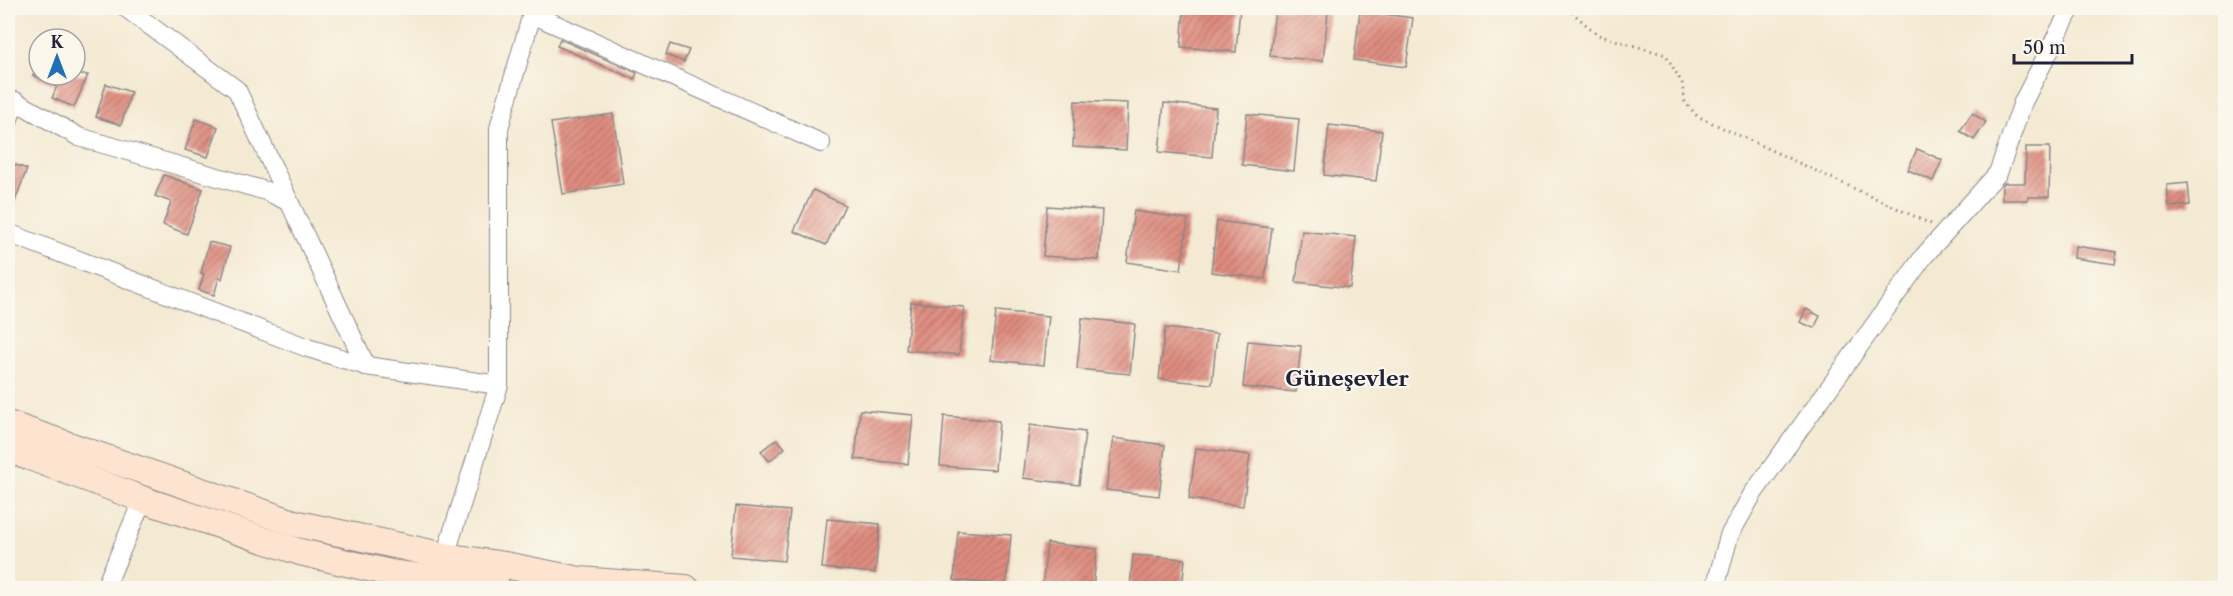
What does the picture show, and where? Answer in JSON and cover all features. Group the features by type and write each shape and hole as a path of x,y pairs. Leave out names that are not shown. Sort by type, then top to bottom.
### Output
{"main road":[{"path":"8,424 294,523 446,556 580,580 686,588"},
{"path":"8,449 143,499 300,552 390,573 498,588"}],"street":[{"path":"126,8 237,90 366,366"},
{"path":"1715,588 1729,536 1752,495 1924,256 1998,173 2023,102 2071,8"},
{"path":"446,556 499,385 499,128 534,11 821,143"},
{"path":"8,122 15,101 79,137 266,191 289,202"},
{"path":"8,233 308,348 366,366 499,385"},
{"path":"105,588 143,499"}],"path":[{"path":"1567,8 1598,35 1666,55 1682,83 1685,102 1697,116 1946,231"}],"building":[{"path":"1184,8 1240,8 1236,52 1181,47"},
{"path":"1275,8 1328,12 1323,61 1270,56"},
{"path":"1360,11 1413,18 1406,67 1354,60"},
{"path":"560,39 637,73 634,79 557,46"},
{"path":"670,44 689,50 684,62 666,55"},
{"path":"106,84 131,92 121,125 96,117"},
{"path":"57,87 83,87 74,107 52,98"},
{"path":"1075,101 1128,103 1126,150 1073,147"},
{"path":"1164,103 1216,108 1212,157 1159,152"},
{"path":"1972,113 1986,122 1974,140 1960,131"},
{"path":"613,114 623,184 563,194 551,123"},
{"path":"1247,114 1299,119 1294,171 1242,165"},
{"path":"196,119 218,127 208,157 185,150"},
{"path":"1329,125 1382,131 1376,181 1324,175"},
{"path":"2026,147 2050,147 2049,197 2002,200 2004,183 2025,183"},
{"path":"1917,149 1942,160 1933,181 1908,170"},
{"path":"8,162 27,169 9,217 8,217"},
{"path":"164,175 203,189 187,234 163,225 171,202 155,196"},
{"path":"2188,183 2190,205 2169,207 2167,185"},
{"path":"813,190 845,205 826,245 794,231"},
{"path":"1047,206 1102,210 1099,260 1043,256"},
{"path":"1134,211 1188,219 1181,270 1127,262"},
{"path":"1217,221 1272,228 1265,279 1211,272"},
{"path":"1302,231 1356,237 1350,288 1296,282"},
{"path":"209,242 230,247 222,279 219,278 214,295 199,290"},
{"path":"2075,246 2117,252 2115,264 2074,258"},
{"path":"911,302 964,307 959,355 906,350"},
{"path":"1806,309 1820,316 1814,328 1800,322"},
{"path":"996,311 1049,316 1044,365 991,360"},
{"path":"1082,318 1135,324 1130,374 1077,369"},
{"path":"1165,328 1217,334 1212,384 1159,379"},
{"path":"1248,341 1301,346 1296,392 1243,387"},
{"path":"860,410 913,415 908,464 855,459"},
{"path":"944,416 999,421 995,470 940,466"},
{"path":"1030,425 1085,432 1079,485 1023,478"},
{"path":"1113,438 1165,445 1159,496 1106,490"},
{"path":"777,439 785,448 769,461 761,451"},
{"path":"1196,448 1250,455 1243,506 1189,499"},
{"path":"736,506 790,511 784,561 731,556"},
{"path":"827,519 880,524 875,573 822,568"},
{"path":"958,531 1011,535 1006,585 954,580"},
{"path":"1047,543 1097,549 1093,588 1042,588"},
{"path":"1133,555 1185,559 1182,588 1130,588"}],"district":[{"name":"Güneşevler","path":"1347,378"}]}
